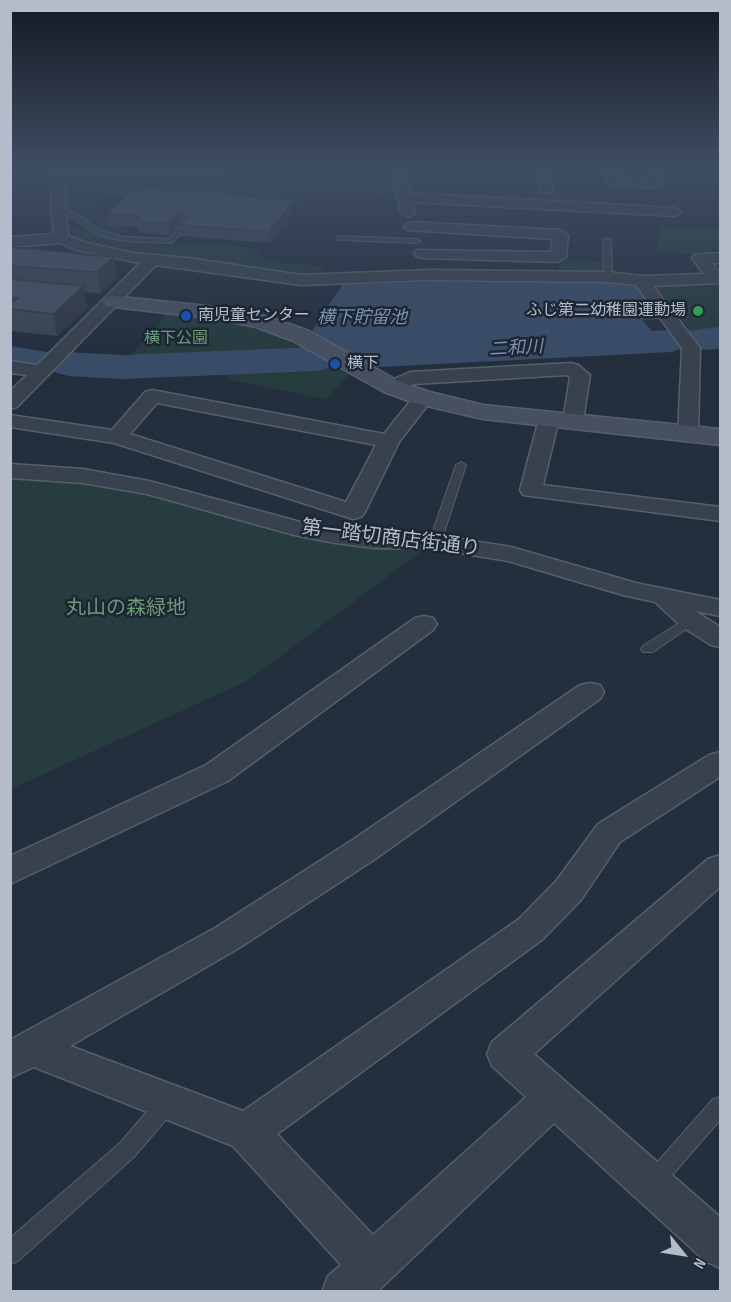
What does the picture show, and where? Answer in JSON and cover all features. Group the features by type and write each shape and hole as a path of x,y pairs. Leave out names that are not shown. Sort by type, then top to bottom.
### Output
{"street":[{"path":"61,229 62,238"},
{"path":"413,229 430,275"},
{"path":"560,235 558,257 416,240 560,235"},
{"path":"10,242 62,238 82,247 151,261 188,263 301,280 430,275 608,277 641,281 718,278"},
{"path":"718,278 700,258 720,258"},
{"path":"10,404 49,365 101,301 151,261"},
{"path":"641,281 687,342 688,434"},
{"path":"101,301 240,317 289,331 393,387 423,398 483,412 720,437"},
{"path":"10,367 49,365"},
{"path":"393,387 410,378 571,369 580,375 531,490 720,514"},
{"path":"117,437 152,396 389,441"},
{"path":"10,421 117,437 353,512 389,441 423,398"},
{"name":"第一踏切商店街通り","path":"10,471 83,476 150,488 302,530 335,536 374,541 435,542 511,554 632,590 720,608"},
{"path":"664,597 690,620 720,639"},
{"path":"10,871 217,773 424,624"},
{"path":"21,1054 227,938 363,850 590,692"},
{"path":"247,1132 531,929 568,890 609,833 720,764"},
{"path":"720,868 506,1054 720,1246"},
{"path":"21,1054 168,1102 247,1132 357,1278 554,1097"}],"lane":[{"path":"95,229 101,233 116,236 171,241 182,229"},
{"path":"341,238 416,240"},
{"path":"607,240 608,277"},
{"path":"435,542 461,465"},
{"path":"648,649 690,620"},
{"path":"10,1253 127,1150 168,1102"},
{"path":"651,1184 720,1106"}],"green space":[{"path":"75,229 111,238 164,246 215,244 250,248 264,259 287,264 321,266 324,270 319,275 304,274 118,252 83,243 73,233"},
{"path":"103,229 125,230 120,234 110,233"},
{"path":"659,229 720,229 720,250 712,249 713,255 657,253"},
{"path":"559,260 602,262 602,273 559,272"},
{"name":"ふじ第二幼稚園運動場","path":"661,283 720,283 720,336 695,337 656,287"},
{"name":"横下公園","path":"166,314 233,322 270,332 315,355 123,365"},
{"name":"横下公園","path":"326,362 349,375 326,399 226,379 240,366"},
{"name":"丸山の森緑地","path":"11,476 105,485 193,506 291,534 332,542 423,550 247,681 11,789"}],"water":[{"name":"横下貯留池","path":"456,281 600,281 636,287 660,319 642,320 656,336 346,353 311,333 342,285"}],"building":[{"path":"228,229 272,229 269,232"},
{"path":"10,247 114,257 97,272 10,266"},
{"path":"10,279 84,286 53,314 10,309 10,305 18,298 10,297"}],"waterway":[{"name":"二和川","path":"698,339 720,338"},
{"name":"二和川","path":"360,356 672,341"},
{"name":"二和川","path":"10,357 39,361"},
{"name":"二和川","path":"259,361 317,359"},
{"name":"二和川","path":"68,364 122,367 248,362"}],"place":[{"name":"ふじ第二幼稚園運動場","path":"698,311"},
{"name":"南児童センター","path":"186,316"},
{"name":"横下","path":"335,364"}]}
